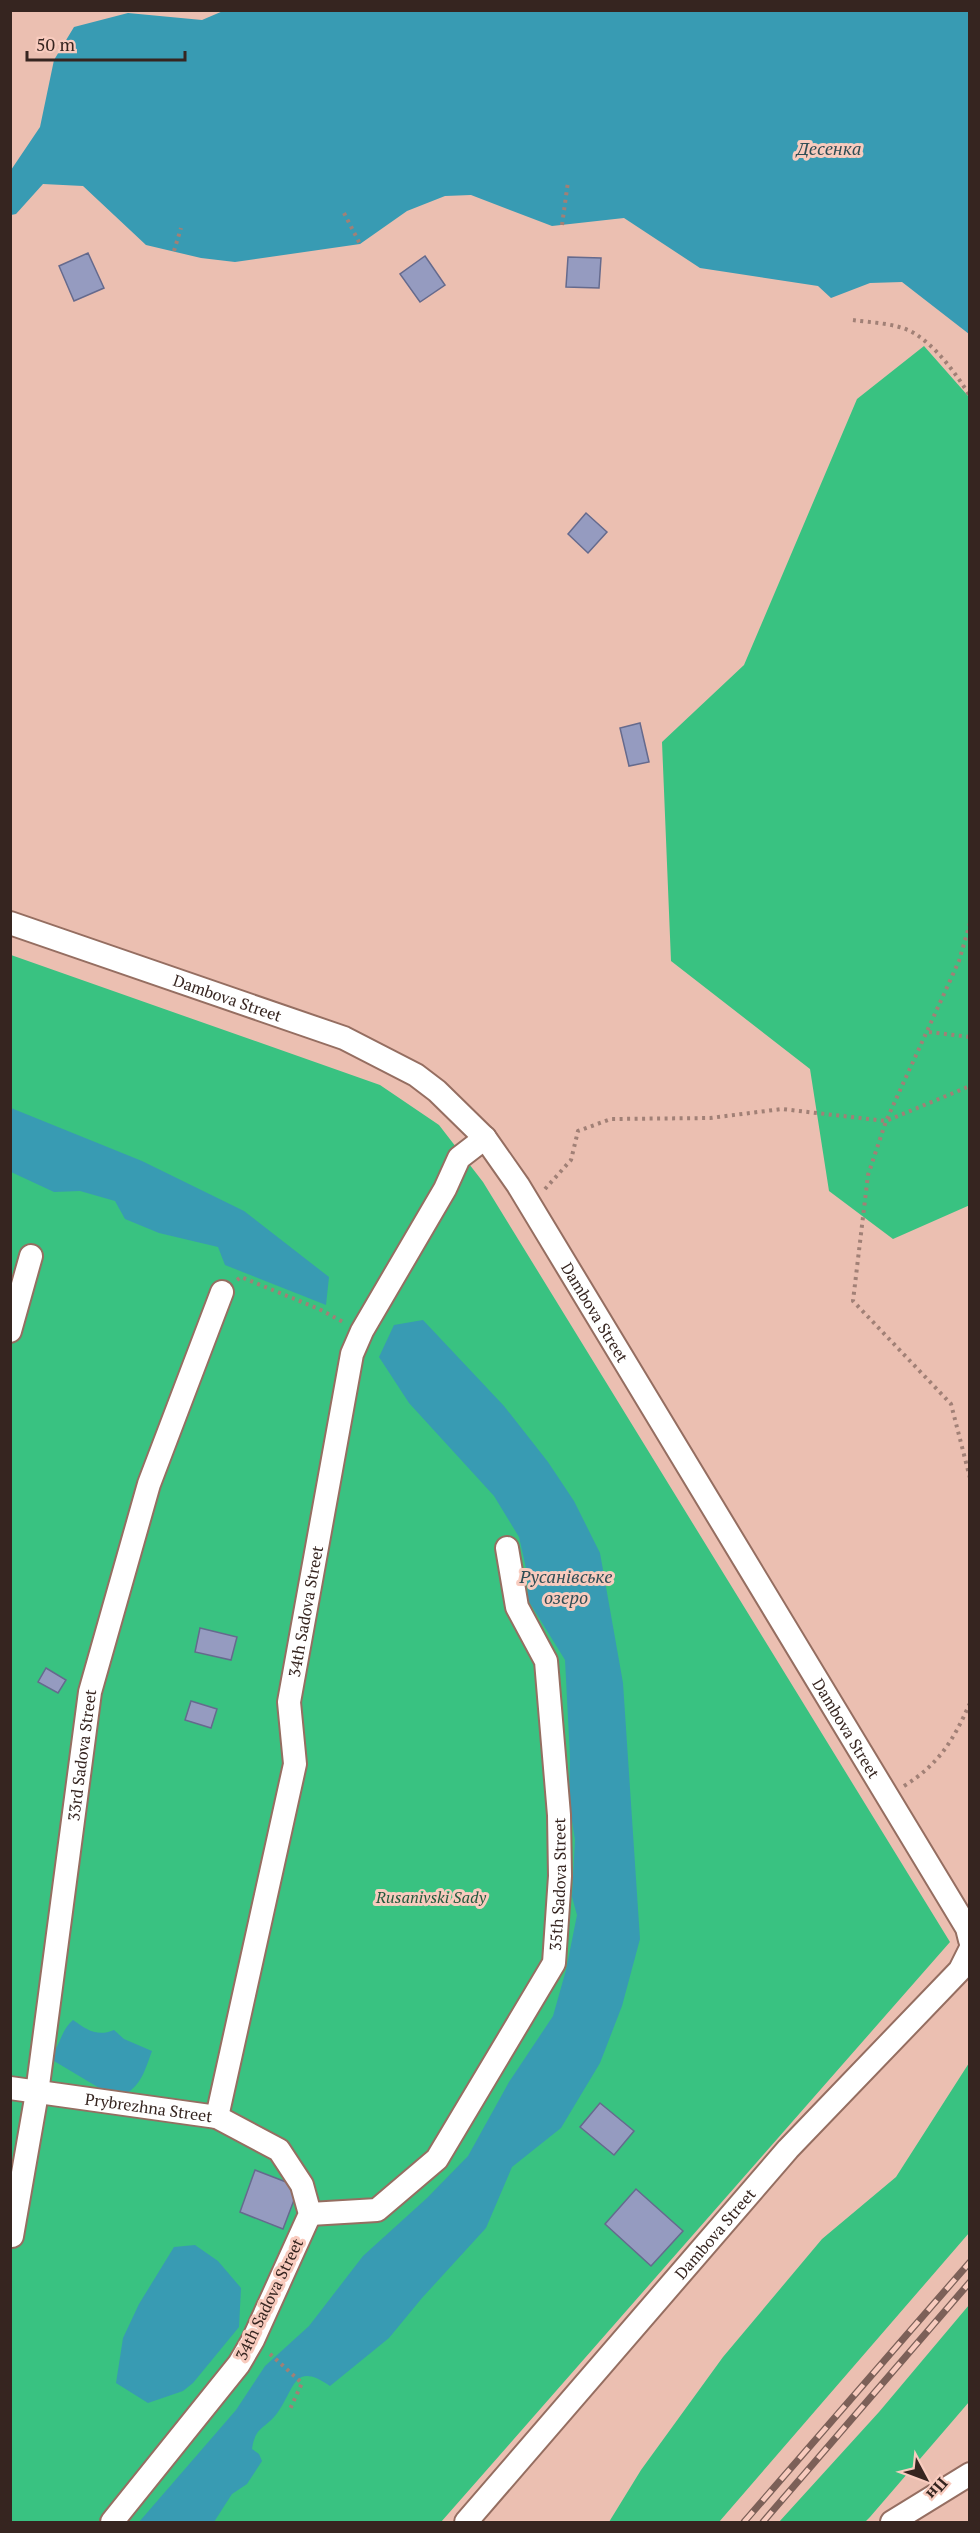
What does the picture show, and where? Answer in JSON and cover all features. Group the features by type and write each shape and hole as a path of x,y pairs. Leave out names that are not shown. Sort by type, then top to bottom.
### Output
{"street":[{"name":"Dambova Street","path":"10,923 344,1038 416,1075 437,1091 485,1138 529,1203 968,1929 969,1940"},
{"name":"34th Sadova Street","path":"217,2117 295,1764 289,1702 352,1354 362,1331 445,1189 459,1158 485,1138"},
{"path":"10,1331 30,1256"},
{"name":"33rd Sadova Street","path":"12,2236 37,2093 90,1692 149,1484 222,1292"},
{"name":"35th Sadova Street","path":"310,2214 377,2210 437,2159 554,1963 560,1875 559,1815 546,1661 517,1607 507,1548"},
{"name":"Dambova Street","path":"466,2523 788,2149 960,1970 969,1950"},
{"name":"Prybrezhna Street","path":"10,2088 217,2117 279,2150 302,2185 310,2214"},
{"name":"34th Sadova Street","path":"112,2523 238,2364 267,2311 310,2214"},
{"path":"891,2523 969,2474"}],"path":[{"path":"562,225 568,182"},
{"path":"344,213 360,244"},
{"path":"174,252 181,228"},
{"path":"853,320 887,325 917,334 952,369 969,396"},
{"path":"969,923 959,961 929,1032 886,1121 868,1175 853,1301 951,1404 969,1478"},
{"path":"929,1032 969,1037"},
{"path":"529,1203 558,1177 571,1160 578,1131 611,1119 710,1118 782,1109 886,1121 969,1086"},
{"path":"222,1292 241,1277 319,1309 362,1331"},
{"path":"888,1797 927,1772 955,1738 969,1703"},
{"path":"270,2355 303,2383 290,2409"}],"green space":[{"path":"924,346 969,397 970,1205 893,1239 829,1191 810,1069 671,961 662,742 744,665 857,399"},
{"name":"Rusanivski Sady","path":"11,955 380,1085 439,1125 483,1182 950,1942 441,2522 11,2522"},
{"path":"969,2063 969,2233 719,2522 609,2522 641,2470 723,2357 822,2239 896,2177"},
{"path":"969,2305 969,2402 870,2517 865,2522 779,2522 879,2412"}],"water":[{"name":"Десенка","path":"223,11 969,11 969,334 902,282 870,283 831,298 818,286 700,268 624,218 552,226 471,195 445,196 407,211 360,244 235,262 201,258 146,245 83,186 43,184 16,214 11,215 11,170 40,127 54,60 74,27 128,13 202,20"},
{"path":"11,1108 142,1161 244,1211 329,1277 326,1305 225,1265 218,1247 159,1233 125,1219 115,1201 80,1191 54,1192 11,1172"},
{"name":"Русанівське озеро","path":"423,1320 504,1406 548,1462 574,1501 600,1553 623,1683 640,1939 622,2006 600,2063 561,2128 512,2167 486,2228 389,2338 330,2386 309,2376 297,2381 274,2418 258,2432 253,2442 252,2449 259,2454 262,2461 247,2484 232,2494 214,2522 139,2522 236,2410 265,2366 309,2326 363,2256 427,2198 468,2156 509,2082 553,2016 566,1970 577,1915 572,1897 575,1840 569,1802 570,1757 565,1660 528,1600 527,1573 519,1537 494,1496 409,1403 379,1357 394,1325"},
{"path":"73,2020 97,2033 114,2030 124,2039 152,2051 140,2080 131,2090 116,2098 49,2058 65,2029"},
{"path":"195,2245 218,2261 241,2288 239,2327 193,2383 183,2391 148,2403 116,2383 123,2338 139,2304 174,2247"}],"building":[{"path":"88,253 104,288 74,301 59,266"},
{"path":"425,256 445,285 420,302 400,274"},
{"path":"568,257 601,258 599,288 566,287"},
{"path":"586,513 607,532 588,553 568,534"},
{"path":"640,723 649,762 629,766 620,728"},
{"path":"200,1628 237,1637 231,1660 195,1652"},
{"path":"46,1668 66,1680 58,1693 38,1682"},
{"path":"191,1701 217,1709 211,1728 185,1720"},
{"path":"600,2103 634,2131 614,2155 580,2127"},
{"path":"255,2170 299,2187 283,2229 240,2212"},
{"path":"636,2189 683,2231 651,2266 605,2224"}],"railway":[{"path":"744,2522 970,2262"},
{"path":"763,2522 970,2282"}]}
